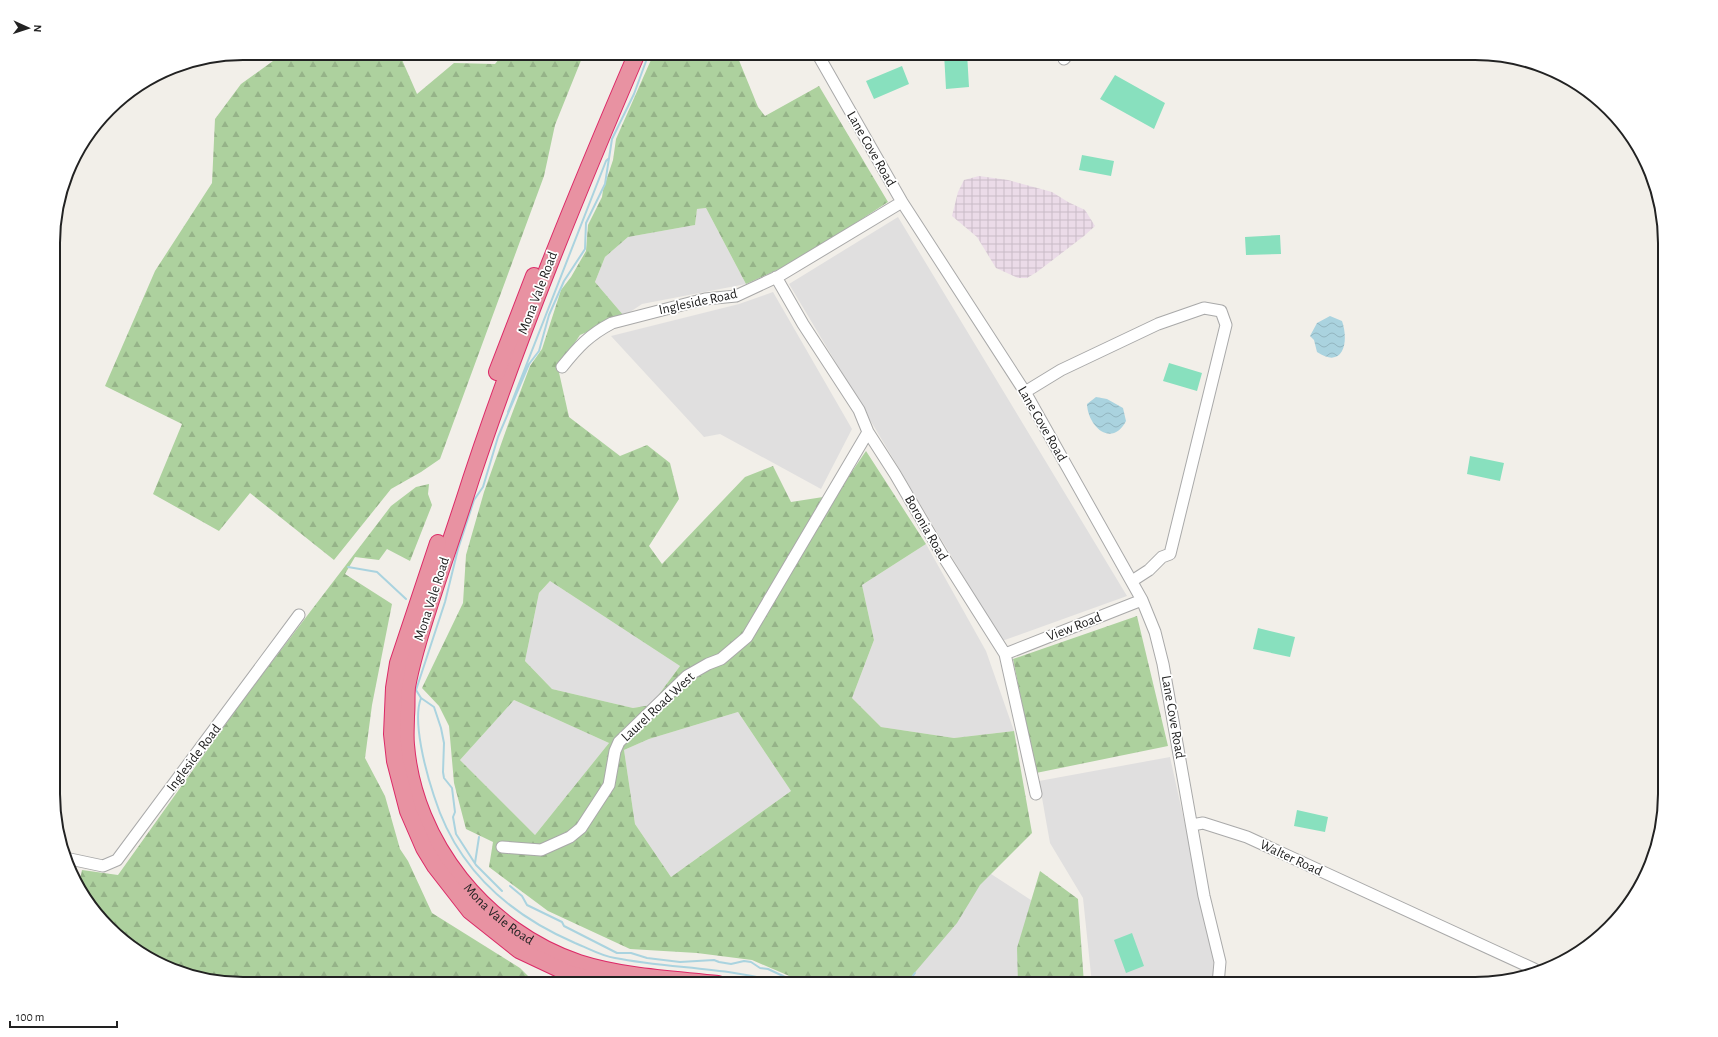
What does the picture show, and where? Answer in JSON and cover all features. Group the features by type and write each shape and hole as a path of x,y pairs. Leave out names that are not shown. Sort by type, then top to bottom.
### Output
{"highway":[{"name":"Mona Vale Road","path":"583,977 570,974 519,950 470,911 435,866 419,838 408,811 395,761 392,734 394,688 398,663 514,326 567,190 623,60"},
{"name":"Mona Vale Road","path":"634,60 576,195 491,418 418,641 407,689 406,745 414,788 429,829 467,889 502,922 537,946 579,963 624,973 658,977"}],"street":[{"name":"Lane Cove Road","path":"821,60 902,202 1025,392 1142,600 1155,632 1163,664 1192,825"},
{"name":"Ingleside Road","path":"562,366 580,344 599,330 612,323 704,299 736,296 776,277 902,202"},
{"name":"Boronia Road","path":"776,277 803,324 859,410 868,432 895,474 943,556 1005,654 1036,794"},
{"path":"1025,392 1061,370 1158,324 1204,308 1221,311 1226,325 1170,554 1162,557 1149,570 1132,581"},
{"name":"Laurel Road West","path":"502,847 541,850 570,837 581,828 608,786 615,751 619,742 656,708 678,684 708,664 725,656 747,637 786,568 868,432"},
{"name":"View Road","path":"1005,654 1142,600"},
{"name":"Ingleside Road","path":"74,863 103,866 117,860 299,615"},
{"name":"Walter Road","path":"1192,825 1203,823 1247,837 1531,968"},
{"path":"1192,825 1204,896 1220,962 1219,977"}],"shaded area":[{"path":"979,176 1008,180 1052,192 1085,210 1095,226 1037,272 1027,278 1018,278 996,268 977,237 952,216 958,192 964,180"},
{"path":"706,208 746,284 642,304 624,316 595,282 605,257 628,237 695,225 697,209"},
{"path":"898,217 1127,596 1002,641 789,284"},
{"path":"773,292 852,429 821,489 720,434 704,437 611,336 739,304"},
{"path":"926,544 986,651 1014,731 954,738 881,727 852,698 874,640 862,585"},
{"path":"550,581 680,666 651,705 633,708 552,689 525,661 539,593"},
{"path":"514,700 609,743 535,835 460,760"},
{"path":"738,712 791,791 671,877 635,824 624,750 649,739"},
{"path":"1170,757 1215,960 1214,977 1091,977 1083,898 1050,843 1039,781"},
{"path":"988,872 1040,906 1024,977 910,977"}],"green space":[{"path":"274,60 402,60 417,94 454,63 495,64 498,60 581,60 555,125 544,176 440,459 391,489 334,560 250,493 219,531 153,494 182,424 105,386 155,271 212,183 215,119 241,84"},
{"path":"651,60 739,60 758,107 765,116 819,86 888,202 797,261 746,284 706,208 697,209 695,225 628,237 605,257 595,282 624,316 580,335 558,368 569,417 620,456 647,445 670,463 679,499 649,546 662,564 745,477 773,466 791,502 836,495 866,451 926,544 862,585 874,640 852,698 881,727 954,738 1014,731 1032,833 980,885 957,923 911,977 792,977 752,960 697,953 630,949 548,911 489,867 493,842 466,829 454,783 449,726 439,706 422,688 463,603 466,555 484,492 530,366 542,349 561,290 571,277 586,251 588,225 602,197 613,160 616,139","holes":["550,581 680,666 651,705 633,708 552,689 525,661 539,593","514,700 609,743 535,835 460,760","738,712 791,791 671,877 635,824 624,750 649,739"]},
{"path":"944,60 967,60 969,87 946,89"},
{"path":"902,66 909,84 874,99 866,81"},
{"path":"1115,75 1165,103 1154,129 1100,99"},
{"path":"1082,155 1114,161 1111,176 1079,170"},
{"path":"1280,235 1281,254 1246,255 1245,237"},
{"path":"1169,363 1202,373 1197,391 1163,381"},
{"path":"1470,456 1504,463 1500,481 1467,474"},
{"path":"429,484 428,494 432,505 410,561 387,549 379,560 355,557 345,574 392,604 372,705 365,758 385,796 400,849 408,861 432,913 520,968 529,977 231,977 196,971 162,958 132,939 106,915 80,877 82,870 118,875 245,697 391,506 416,487"},
{"path":"1137,616 1168,746 1036,773 1013,659"},
{"path":"1258,628 1295,637 1290,657 1253,649"},
{"path":"1297,810 1328,817 1325,832 1294,826"},
{"path":"1040,871 1078,899 1084,977 1018,977 1017,948"},
{"path":"1132,933 1144,966 1126,973 1114,940"}],"water":[{"path":"1330,316 1342,321 1345,337 1342,351 1339,355 1333,358 1326,357 1317,352 1314,340 1310,336 1317,323"},
{"path":"1096,397 1107,399 1123,408 1126,421 1120,429 1114,433 1108,434 1096,427 1088,412 1087,404"}],"waterway":[{"path":"502,891 476,865 456,834 453,817 455,812 452,788 444,778 443,772 444,743 441,728 434,707 421,698 416,690 445,602 458,549 474,500 483,487 498,437 529,364 539,351 549,315 564,281 585,249 586,223 605,184 612,139 634,94 646,60"},
{"path":"508,412 608,159"},
{"path":"348,567 377,572 406,599"},
{"path":"421,698 418,720 421,747 434,796 444,822 456,845 471,866 488,885 507,902 528,918 551,931 605,956 636,962 721,971 758,977"},
{"path":"475,863 479,837"},
{"path":"510,886 522,896 527,905 562,922 564,926 617,953 631,953 647,958 680,962 714,960 731,964 744,961 751,962 760,968 768,969 785,977"},
{"path":"912,977 915,973"}]}
